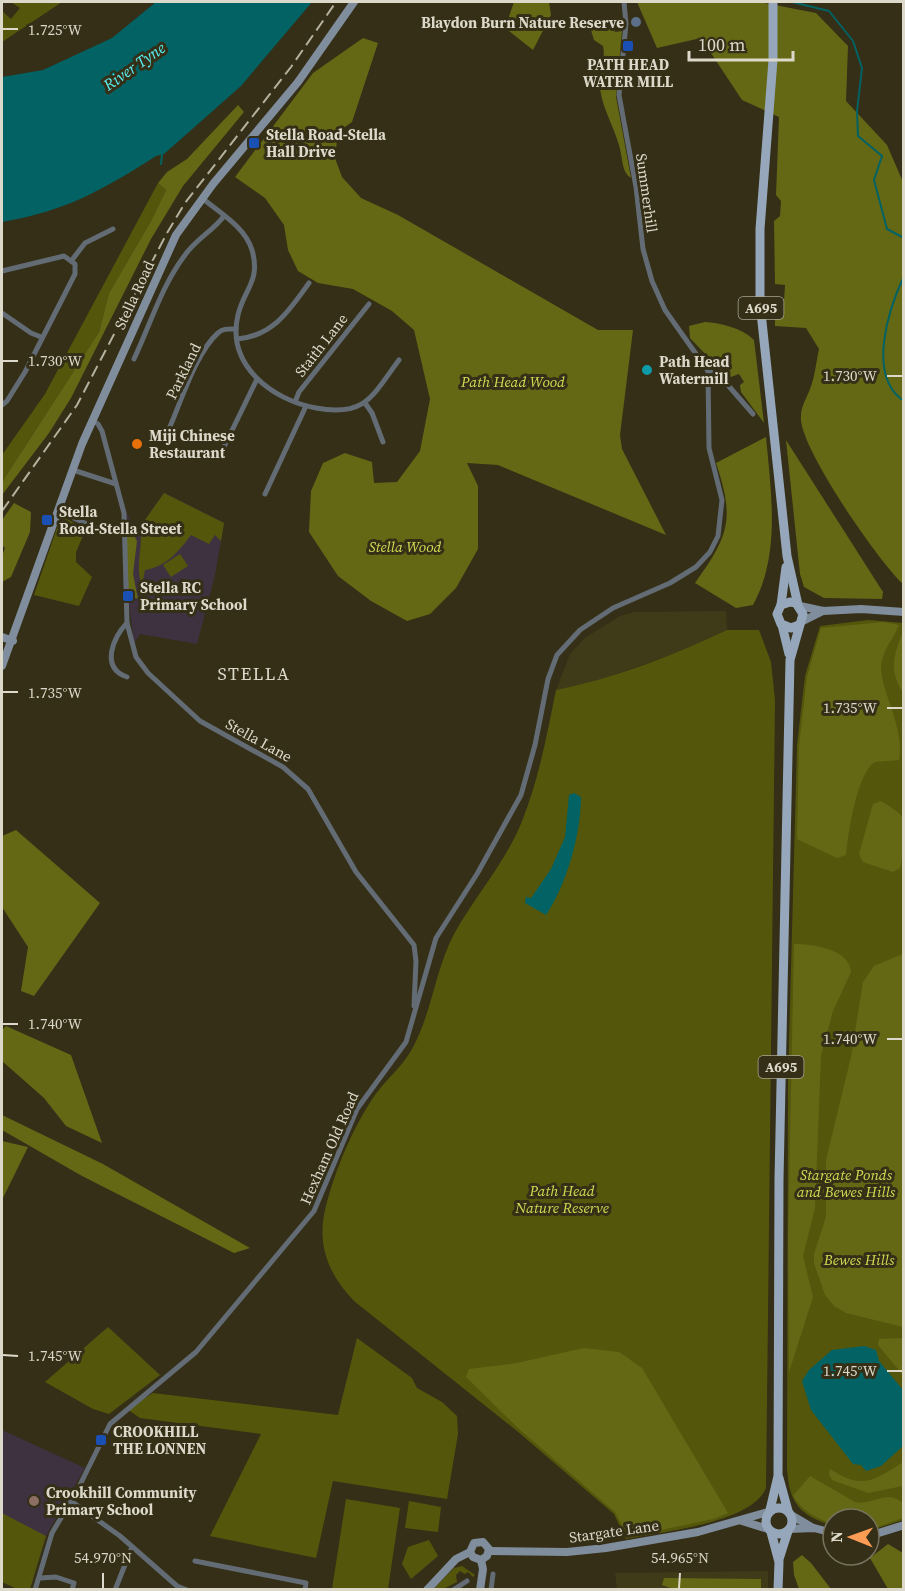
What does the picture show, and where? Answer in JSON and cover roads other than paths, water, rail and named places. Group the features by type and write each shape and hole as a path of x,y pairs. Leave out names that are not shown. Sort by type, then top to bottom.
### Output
{"main road":[{"name":"Stella Road","path":"2,666 92,420 176,235 202,198 298,82 354,2"},
{"name":"A695","path":"773,2 773,60 760,229 760,303 787,556 803,614 790,660"},
{"name":"A695","path":"779,1562 765,1519 778,1476 778,1179 790,660 782,625 777,614 781,605 787,556"},
{"path":"781,605 790,602 823,612 861,609 903,612"},
{"path":"782,625 790,628 823,612"},
{"path":"2,638 12,641"},
{"name":"A695","path":"778,1476 789,1513 789,1530 779,1562 778,1590"},
{"path":"769,1511 781,1508 821,1530"},
{"name":"Stargate Lane","path":"470,1552 472,1545 478,1541 486,1544 489,1551 567,1552 606,1548 698,1532 769,1511"},
{"path":"740,1520 778,1534 789,1530 814,1528"},
{"path":"881,1532 903,1525"},
{"path":"481,1560 489,1551"},
{"path":"427,1590 456,1559 470,1552 473,1557 481,1560"},
{"path":"480,1590 483,1569 481,1560"}],"street":[{"name":"Summerhill","path":"624,2 626,24 619,104 636,187 646,265 671,321 708,371"},
{"path":"202,198 224,216 249,243 254,259 253,281 238,313 236,328 242,359 257,379 273,392 306,406 350,409 365,403 399,360"},
{"path":"134,358 184,255 224,216"},
{"path":"72,260 86,243 113,229"},
{"path":"2,271 64,256 72,260"},
{"path":"2,405 7,401 25,372 75,274 72,260"},
{"path":"237,339 252,338 268,331 287,314 309,283"},
{"name":"Staith Lane","path":"295,402 299,392 369,304"},
{"path":"2,313 31,333 41,337"},
{"name":"Parkland","path":"161,438 169,429 210,344 220,332 236,328"},
{"path":"708,371 720,376 733,386 753,414"},
{"name":"Hexham Old Road","path":"35,1590 52,1533 115,1418 196,1352 305,1225 325,1190 357,1109 374,1082 399,1054 409,1035 423,953 521,795 535,745 548,679 557,655 580,630 621,603 678,578 704,560 715,543 722,510 720,490 711,462 708,371"},
{"path":"221,453 257,379"},
{"path":"365,403 372,412 383,442"},
{"path":"265,494 306,406"},
{"name":"Stella Lane","path":"92,420 100,427 124,513 127,623 132,648 140,663 193,714 292,772 308,789 356,872 412,943 423,953"},
{"path":"73,470 116,484"},
{"path":"58,511 98,529"},
{"path":"127,623 116,637 111,651 114,666 127,677"},
{"path":"414,1015 423,953"},
{"path":"71,1501 132,1547 177,1588 187,1590"},
{"path":"115,1590 132,1547"},
{"path":"195,1561 306,1583 305,1590"},
{"path":"491,1590 493,1574"},
{"path":"40,1578 56,1577 74,1583 72,1590"},
{"path":"453,1590 466,1581"}],"water":[{"name":"River Tyne","path":"156,2 312,2 241,86 164,154 156,156 118,180 64,206 2,222 2,77 43,70 112,38"},
{"path":"574,793 581,797 575,842 566,874 554,903 546,915 525,903 526,897 531,898 551,869 565,837 569,795"},
{"path":"864,1346 876,1350 879,1361 903,1390 903,1446 881,1466 866,1471 861,1465 853,1464 811,1410 802,1381 809,1370 832,1350"}],"waterway":[{"path":"792,2 829,11 853,41 862,68 857,111 858,136 882,156 874,180 887,229 904,238"},
{"path":"161,164 162,155"},
{"path":"904,276 887,323 883,359 892,390 904,401"}],"railway":[{"path":"2,511 77,405 185,203 291,67 336,2"}],"place":[{"name":"Blaydon Burn Nature Reserve","path":"636,22"},
{"name":"PATH HEAD WATER MILL","path":"628,46"},
{"name":"Stella Road-Stella Hall Drive","path":"254,143"},
{"name":"Path Head Watermill","path":"647,370"},
{"name":"Miji Chinese Restaurant","path":"137,444"},
{"name":"Stella Road-Stella Street","path":"47,520"},
{"name":"Stella RC Primary School","path":"128,596"},
{"name":"CROOKHILL THE LONNEN","path":"101,1440"},
{"name":"Crookhill Community Primary School","path":"34,1501"}],"district":[{"name":"STELLA","path":"254,673"}],"park label":[{"name":"Path Head Wood","path":"513,381"},
{"name":"Stella Wood","path":"405,546"},
{"name":"Stargate Ponds and Bewes Hills","path":"846,1182"},
{"name":"Path Head Nature Reserve","path":"562,1198"},
{"name":"Bewes Hills","path":"859,1259"}]}
